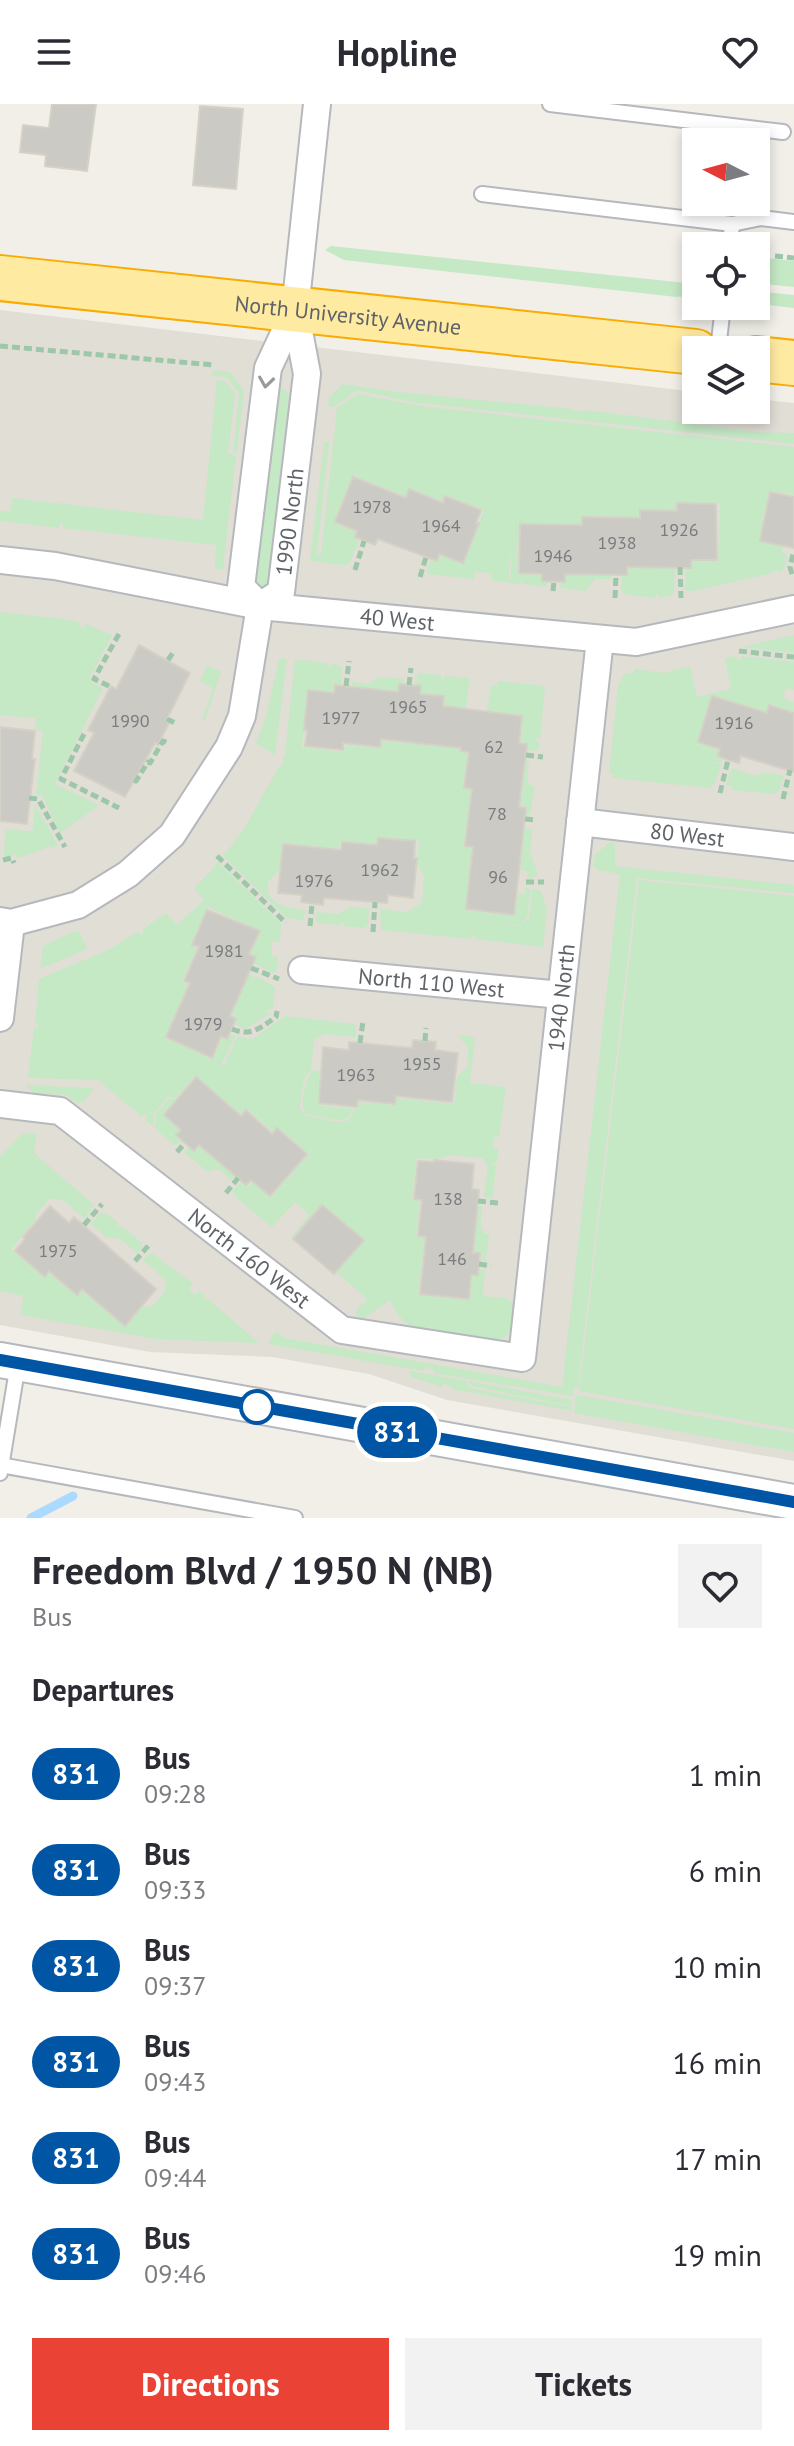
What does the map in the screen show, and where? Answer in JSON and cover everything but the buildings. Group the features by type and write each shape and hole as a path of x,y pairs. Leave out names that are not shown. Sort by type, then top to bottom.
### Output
{"highway":[{"name":"North University Avenue","path":"0,278 682,351"},
{"path":"770,360 794,363"}],"street":[{"name":"1990 North","path":"295,310 268,368 241,587 260,606 281,592 307,374 295,310 317,104"},
{"name":"40 West","path":"0,560 55,566 260,606 636,642 794,609"},
{"path":"0,1018 6,922 78,905 128,874 172,835 229,747 242,716 260,606"},
{"name":"1940 North","path":"522,1358 600,639"},
{"name":"80 West","path":"580,822 794,847"},
{"name":"North 110 West","path":"291,974 561,995"},
{"name":"North 160 West","path":"0,1104 60,1111 342,1330 522,1358"},
{"path":"9,1362 794,1502"}],"lane":[{"path":"550,104 783,132"},
{"path":"482,194 732,224 761,218 794,222"},
{"path":"731,232 732,224"},
{"path":"9,1362 1,1468 295,1518"}],"path":[{"path":"775,256 794,258"},
{"path":"0,346 214,365"},
{"path":"355,570 364,541"},
{"path":"792,574 793,554"},
{"path":"420,577 426,557"},
{"path":"680,567 681,598"},
{"path":"615,598 616,574"},
{"path":"553,591 554,581"},
{"path":"109,686 94,679 120,632"},
{"path":"168,660 174,651"},
{"path":"739,651 794,657"},
{"path":"346,686 349,661"},
{"path":"409,685 411,668"},
{"path":"168,722 177,724"},
{"path":"84,734 61,779 119,808"},
{"path":"134,780 150,763 163,741 168,743"},
{"path":"526,755 543,757"},
{"path":"720,793 728,760"},
{"path":"783,799 790,770"},
{"path":"29,798 38,799 65,847"},
{"path":"525,819 537,820"},
{"path":"217,856 286,923"},
{"path":"3,860 12,858 14,863"},
{"path":"526,882 544,882"},
{"path":"373,932 375,902"},
{"path":"310,926 312,904"},
{"path":"251,968 291,974"},
{"path":"232,1029 247,1034 254,1032 276,1017 277,1011"},
{"path":"360,1043 363,1021"},
{"path":"425,1041 426,1028"},
{"path":"177,1152 185,1143"},
{"path":"226,1193 238,1178"},
{"path":"478,1201 498,1203"},
{"path":"84,1225 102,1204"},
{"path":"135,1261 149,1245"},
{"path":"479,1264 491,1266"}],"shaded area":[{"path":"0,310 682,390 682,424 770,424 770,400 794,403 794,1461 447,1400 369,1374 272,1357 150,1352 0,1325"}],"green space":[{"path":"331,246 682,283 682,296 344,260 325,250"},
{"path":"770,258 794,261 794,287 770,284"},
{"path":"770,292 794,295 794,308 770,305"},
{"path":"213,370 230,372 244,391 237,453 233,453 239,393 227,377 212,376"},
{"path":"217,380 225,381 235,394 228,454 236,455 223,569 215,566 216,545 63,528 64,524 60,523 59,528 0,521 0,511 10,512 12,498 203,520"},
{"path":"343,384 573,409 575,412 585,410 682,424 794,433 794,444 412,402 357,390 333,407 328,406 329,397"},
{"path":"283,388 289,395 268,585 261,591 255,584 276,394"},
{"path":"358,394 420,406 794,447 794,495 769,491 764,517 754,524 764,519 760,541 783,546 782,553 787,555 785,566 781,572 773,570 773,573 688,592 685,590 686,569 691,569 691,561 718,561 720,503 676,503 676,510 640,509 639,517 581,516 581,524 519,523 518,549 510,558 509,578 511,580 511,559 518,550 518,574 541,574 542,581 548,582 545,587 522,584 521,581 518,584 491,580 491,573 475,572 474,579 428,574 431,560 437,562 440,555 463,564 484,510 445,495 442,501 409,489 405,496 353,476 334,523 356,532 354,537 359,540 350,562 346,565 310,561 324,442 329,442 317,554 321,555 326,510 336,504 326,508 337,407"},
{"path":"652,560 668,561 668,568 675,568 671,596 659,598 655,595 655,598 625,594 621,590 622,575 628,575 629,568 652,568"},
{"path":"589,568 611,575 611,579 595,579 585,591 561,588 559,582 565,582 566,575 588,575"},
{"path":"0,612 72,620 81,623 80,627 84,628 86,624 112,635 90,677 91,682 103,688 55,784 99,805 60,833 42,795 36,795 43,731 35,730 35,718 0,715"},
{"path":"794,635 794,653 741,647"},
{"path":"736,656 738,660 742,659 741,656 794,662 794,690 786,688 783,698 794,702 794,712 770,704 766,712 712,695 697,742 719,750 717,757 723,759 721,763 711,761 721,765 715,784 710,788 612,778 613,774 609,773 618,686 625,673 633,674 635,669 663,673 690,666 697,697 731,689 725,658"},
{"path":"279,658 287,659 275,755 256,743 266,716"},
{"path":"295,659 342,667 341,685 334,684 333,692 308,690 302,747 343,752 345,745 380,748 382,741 439,746 443,719 452,712 452,702 450,712 442,718 444,696 421,693 421,686 415,685 415,681 444,683 415,680 419,673 441,675 441,679 445,676 470,678 460,752 468,753 463,789 471,790 464,846 472,848 465,910 515,916 518,893 525,894 526,888 531,889 527,917 520,925 504,924 520,926 529,918 532,889 541,891 547,910 543,947 475,939 472,935 472,939 381,930 380,909 407,912 422,903 424,875 417,865 419,841 377,837 376,844 340,841 339,849 282,843 280,866 268,884 268,891 280,904 306,910 302,921 286,917 223,856 242,832 280,765 285,764 282,762"},
{"path":"207,666 221,671 205,721 202,720 213,688 200,681"},
{"path":"378,677 404,679 404,683 398,683 397,691 374,689 373,696 357,694 358,687 352,686 352,682 369,684"},
{"path":"498,681 545,686 540,739 536,738 539,748 536,751 527,750 527,743 520,742 523,715 487,711 491,685 497,685"},
{"path":"525,761 529,761 527,782 535,788 530,815 526,815 527,807 520,806 523,783 515,782"},
{"path":"732,768 755,776 765,772 784,776 775,794 732,790 732,786 726,785"},
{"path":"35,804 58,846 51,848 49,845 17,858 15,854 4,858 5,829 30,831 33,828"},
{"path":"525,827 532,832 530,851 538,875 527,880 528,871 520,870 523,847 515,846 517,830 524,831"},
{"path":"610,842 615,843 615,866 794,885 794,893 637,878 578,1387 574,1387 573,1396 433,1373 433,1369 425,1368 424,1371 268,1344 274,1333 278,1332 284,1338 562,1387 620,874 597,870 593,865 595,855"},
{"path":"218,862 281,924 280,942 272,942 271,956 278,957 277,970 273,973 254,963 256,957 250,954 260,931 208,907 191,945 197,948 182,981 189,985 165,1038 212,1059 222,1038 227,1040 230,1034 235,1037 220,1067 237,1037 253,1039 285,1016 354,1024 355,1037 324,1034 314,1040 311,1069 304,1079 300,1107 304,1115 336,1122 348,1121 358,1109 359,1102 395,1105 397,1098 454,1104 457,1076 467,1068 468,1047 457,1035 475,1037 470,1083 506,1087 499,1137 494,1137 493,1147 498,1148 497,1163 493,1163 496,1166 493,1194 491,1198 484,1197 488,1166 482,1158 450,1155 438,1159 417,1158 412,1199 420,1201 416,1237 425,1238 418,1294 469,1300 472,1276 479,1276 480,1270 485,1270 483,1296 506,1298 514,1305 511,1327 503,1339 497,1342 411,1327 397,1314 390,1300 364,1318 356,1315 357,1309 367,1299 341,1276 357,1255 340,1276 336,1273 364,1239 322,1204 293,1237 309,1215 295,1202 272,1227 234,1195 233,1191 241,1182 247,1187 252,1182 271,1197 309,1154 278,1127 273,1132 246,1108 240,1115 196,1076 177,1097 167,1097 154,1114 154,1127 145,1120 147,1116 144,1114 142,1117 98,1080 28,1078 34,1027 38,1027 35,1023 39,979 108,950 138,932 141,935 142,930 166,913 177,925 204,900 194,889 209,872 212,874 211,869"},
{"path":"639,880 794,896 794,1429 579,1391"},
{"path":"351,907 369,908 368,925 364,928 343,926 341,922 340,925 316,920 317,912 338,914"},
{"path":"79,932 87,949 40,969 43,946"},
{"path":"249,974 253,976 251,984 255,976 275,987 273,1008 267,1011 270,1014 245,1029 235,1024 237,1018 231,1015 240,995 233,991 240,976 247,979"},
{"path":"313,1070 320,1071 319,1105 354,1109 347,1119 305,1114 304,1091"},
{"path":"25,1085 94,1088 84,1102 78,1103 66,1095 34,1093"},
{"path":"177,1098 163,1115 179,1130 175,1136 182,1142 174,1145 155,1128 156,1114 169,1099"},
{"path":"23,1133 37,1134 34,1153 94,1205 84,1218 64,1201 50,1198 11,1249 44,1278 49,1273 77,1296 82,1291 125,1327 143,1307 153,1306 164,1293 166,1280 143,1260 152,1253 193,1284 189,1289 195,1295 200,1291 205,1296 203,1300 208,1299 259,1343 155,1339 21,1315 23,1296 0,1291 0,1157"},
{"path":"199,1146 216,1161 222,1155 234,1165 229,1171 235,1176 231,1180 219,1169 208,1172 185,1153 188,1147 194,1152"},
{"path":"478,1206 482,1206 484,1234 489,1234 486,1261 481,1260 481,1253 474,1252 476,1231 468,1230 470,1213 477,1214"},
{"path":"100,1213 106,1213 118,1223 116,1227 121,1226 142,1243 142,1248 137,1253 120,1239 106,1237 91,1224"},
{"path":"409,1371 467,1381 470,1388 572,1407 572,1411 451,1389 451,1385 443,1384 441,1387 412,1377"},
{"path":"469,1381 573,1400 572,1406 472,1386"},
{"path":"576,1395 794,1433 794,1452 574,1413"}],"waterway":[{"path":"31,1518 73,1496"}],"bus line":[{"name":"831","path":"0,1360 794,1502"}]}
